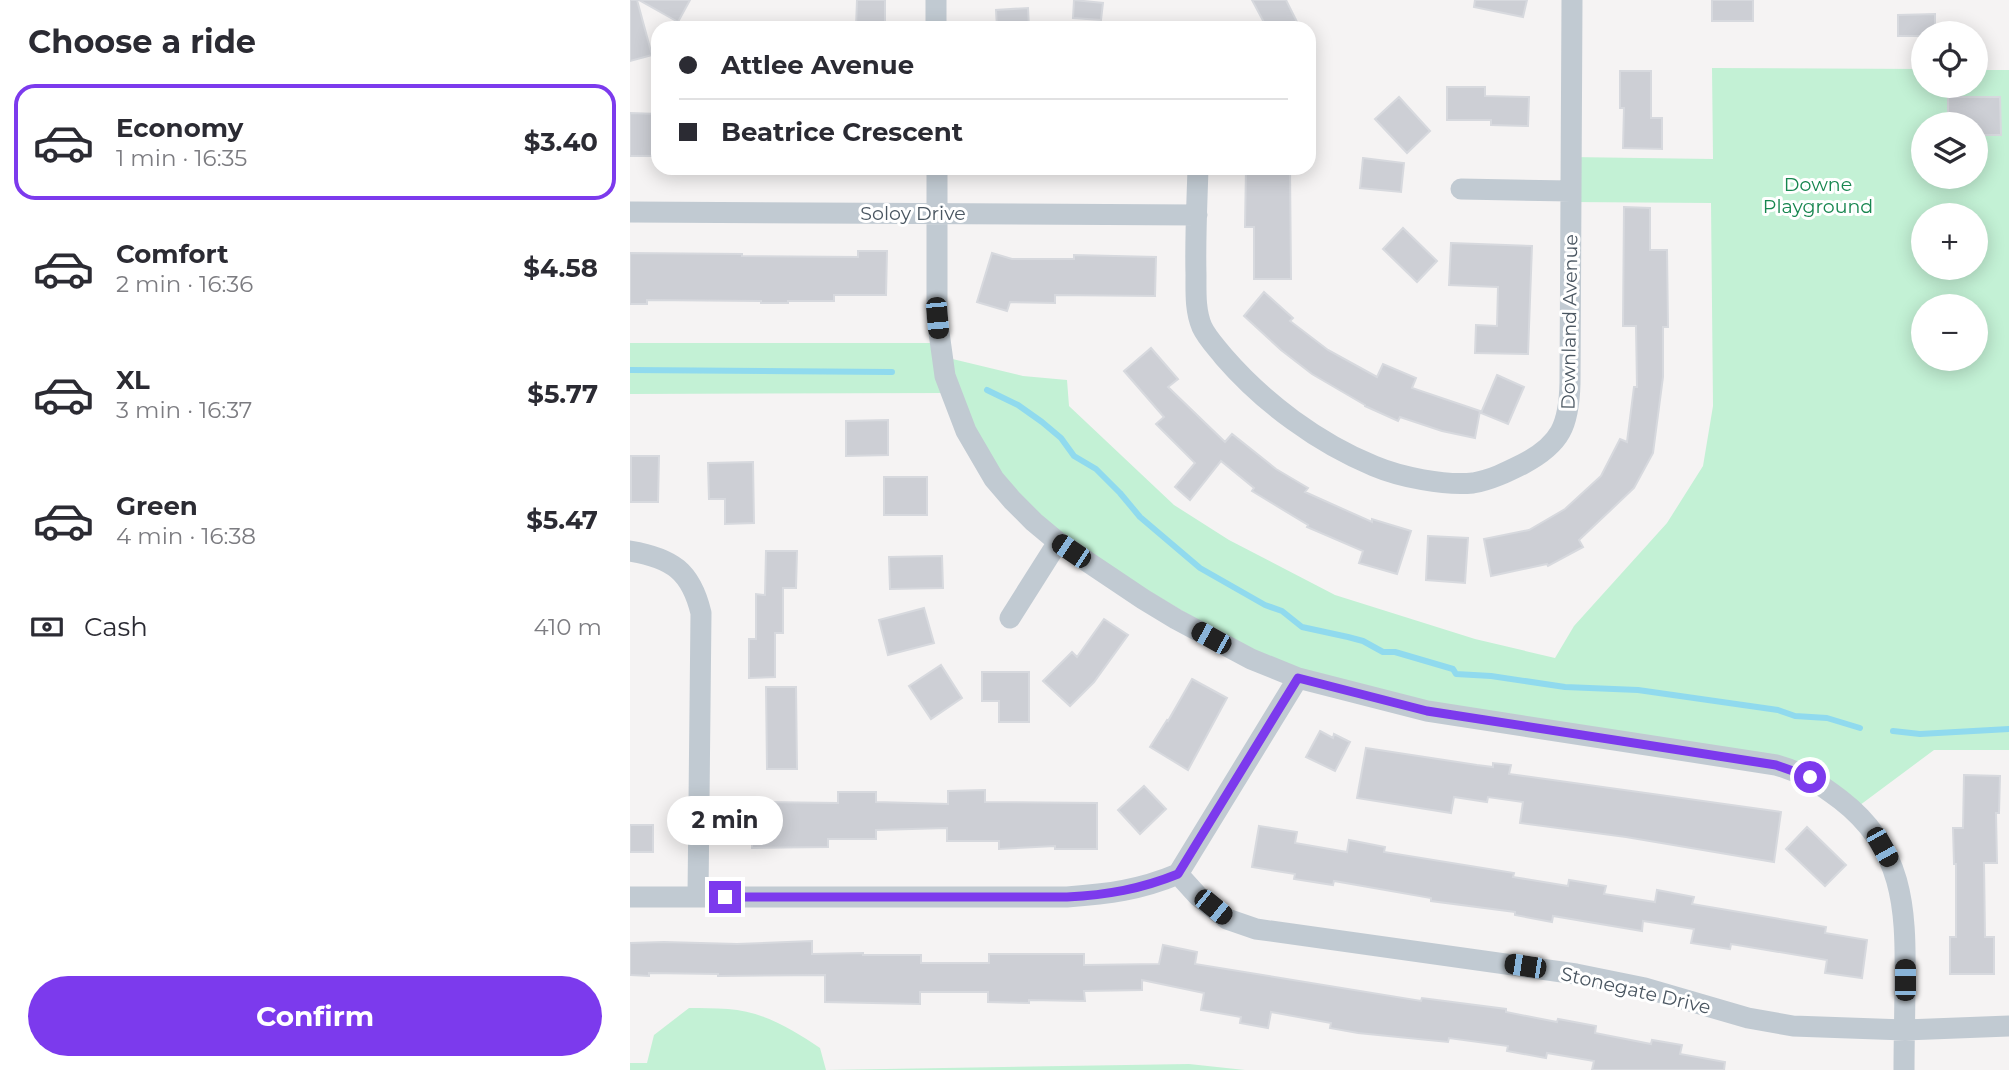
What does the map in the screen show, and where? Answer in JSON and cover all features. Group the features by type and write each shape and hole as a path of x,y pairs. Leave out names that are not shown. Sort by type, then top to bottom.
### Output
{"street":[{"path":"936,0 936,21"},
{"name":"Downland Avenue","path":"1198,175 1196,304 1202,327 1252,387 1303,426 1352,456 1376,467 1454,483 1499,476 1536,457 1551,444 1567,418 1570,383 1572,0"},
{"path":"937,175 937,318 945,376 966,431 995,479 1034,522 1058,542 1176,619 1251,659 1298,678 1427,711 1776,765 1810,777 1854,810 1874,832 1890,861 1900,890 1904,921 1904,1070"},
{"path":"1461,188 1571,191"},
{"name":"Soloy Drive","path":"630,212 1196,215"},
{"path":"1010,618 1058,542"},
{"path":"630,551 646,553 671,563 686,576 696,593 701,613 698,897"},
{"path":"630,897 1067,897 1108,894 1153,884 1178,874 1298,678"},
{"name":"Stonegate Drive","path":"1178,874 1198,896 1227,919 1256,929 1576,974 1645,988 1748,1018 1793,1026 1905,1030 2009,1026"}],"green space":[{"name":"Downe Playground","path":"1712,68 1911,69 1911,98 1988,98 1988,70 2009,70 2009,750 1934,750 1852,811 1808,778 1298,679 1032,522 948,393 630,394 630,343 938,343 940,356 1023,376 1067,380 1069,406 1174,505 1229,540 1335,595 1475,639 1555,658 1574,626 1667,523 1703,466 1713,406 1711,203 1570,202 1570,157 1713,159"},
{"path":"689,1008 741,1011 777,1022 820,1048 826,1070 630,1070 630,1063 647,1063 654,1035"},
{"path":"1189,1064 1245,1070 826,1070"}],"building":[{"path":"630,0 637,0 651,55 630,61"},
{"path":"639,0 690,0 676,21"},
{"path":"857,0 885,0 885,21 856,21"},
{"path":"1074,0 1103,3 1101,20 1073,18"},
{"path":"1252,0 1286,0 1296,21 1263,21"},
{"path":"1475,0 1527,0 1523,17 1474,7"},
{"path":"1712,0 1753,0 1753,21 1712,21"},
{"path":"1028,8 1029,21 997,21 996,10"},
{"path":"1935,14 1935,21 1911,21 1911,36 1898,36 1898,15"},
{"path":"1620,71 1651,71 1651,118 1662,118 1662,149 1623,148 1624,108 1620,108"},
{"path":"1447,87 1485,87 1485,96 1529,97 1528,126 1491,125 1491,120 1447,120"},
{"path":"1399,97 1430,131 1407,153 1375,119"},
{"path":"2000,97 2001,135 1988,135 1988,112 1948,112 1948,98"},
{"path":"630,113 651,114 651,156 630,156"},
{"path":"1363,158 1404,163 1401,192 1360,188"},
{"path":"1246,175 1290,175 1291,279 1254,279 1254,227 1245,227"},
{"path":"1624,207 1650,208 1650,250 1667,250 1668,327 1663,327 1663,377 1653,453 1634,488 1579,540 1583,547 1548,566 1547,564 1491,576 1484,539 1529,530 1565,509 1601,476 1620,439 1627,442 1634,387 1637,387 1636,326 1623,326"},
{"path":"1403,228 1437,261 1417,282 1383,249"},
{"path":"1451,243 1532,246 1528,354 1475,353 1476,325 1497,326 1498,287 1449,285"},
{"path":"858,251 887,251 886,295 834,295 834,301 788,303 647,300 647,304 630,304 630,253 858,257"},
{"path":"992,253 1012,259 1074,259 1074,255 1156,257 1155,296 1055,295 1055,303 1010,302 1007,311 977,302"},
{"path":"1264,292 1293,318 1290,321 1328,350 1377,377 1383,364 1416,378 1412,388 1480,411 1475,438 1442,431 1400,417 1398,421 1365,406 1312,374 1244,316"},
{"path":"1151,348 1178,379 1168,387 1225,442 1232,434 1276,469 1308,488 1305,492 1372,522 1372,519 1411,531 1397,574 1359,563 1363,551 1307,527 1308,525 1252,491 1254,488 1221,461 1190,500 1175,487 1195,463 1156,424 1164,417 1124,371"},
{"path":"1497,375 1524,387 1508,424 1481,413"},
{"path":"888,420 888,455 846,456 846,421"},
{"path":"631,456 659,456 658,502 631,502"},
{"path":"753,462 754,523 725,524 725,499 709,499 708,463"},
{"path":"884,477 927,477 927,515 884,515"},
{"path":"1428,536 1468,538 1465,583 1426,580"},
{"path":"766,551 797,551 796,588 783,588 783,633 775,633 775,677 749,678 749,639 756,639 756,594 765,595"},
{"path":"942,556 943,588 890,589 889,557"},
{"path":"924,608 934,643 888,655 879,620"},
{"path":"1104,619 1128,635 1094,682 1070,706 1043,681 1072,652 1077,657"},
{"path":"941,665 962,698 931,719 909,686"},
{"path":"982,672 1029,672 1029,722 999,722 999,701 982,701"},
{"path":"1192,679 1227,698 1188,770 1150,747"},
{"path":"766,687 796,687 797,769 767,769"},
{"path":"1320,731 1350,742 1335,771 1306,757"},
{"path":"1366,748 1493,767 1493,763 1511,765 1509,774 1781,812 1774,862 1626,837 1520,823 1523,802 1488,797 1487,802 1454,797 1451,813 1357,798"},
{"path":"1964,775 2000,776 1999,813 1996,813 1997,863 1984,863 1985,937 1994,937 1994,974 1950,974 1950,937 1956,937 1953,828 1963,828"},
{"path":"1144,786 1166,809 1140,834 1118,810"},
{"path":"985,790 985,802 1097,803 1097,849 1055,849 1055,846 999,849 999,841 947,841 947,828 876,830 876,839 828,839 828,847 752,848 753,802 838,803 838,792 876,792 876,802 948,804 948,791"},
{"path":"630,825 653,825 653,852 630,852"},
{"path":"1259,826 1297,832 1295,843 1347,852 1349,840 1385,847 1384,852 1514,873 1513,877 1568,886 1569,880 1606,886 1604,894 1655,902 1657,890 1694,897 1692,904 1826,927 1825,933 1867,940 1862,978 1825,973 1827,960 1731,944 1730,949 1691,943 1694,929 1643,921 1642,931 1553,916 1552,922 1515,915 1515,912 1431,901 1431,898 1334,881 1333,885 1294,879 1295,874 1252,867"},
{"path":"1807,827 1846,865 1825,886 1786,849"},
{"path":"812,941 812,954 921,955 921,963 989,963 989,954 1084,954 1084,965 1159,964 1163,945 1197,952 1195,964 1421,1001 1422,998 1506,1009 1506,1012 1557,1022 1558,1019 1596,1026 1595,1033 1651,1044 1652,1040 1682,1045 1680,1054 1725,1062 1724,1070 1592,1070 1594,1061 1547,1053 1546,1058 1507,1051 1508,1046 1449,1038 1448,1042 1358,1033 1330,1028 1331,1023 1271,1012 1268,1028 1240,1023 1241,1017 1201,1010 1204,993 1142,980 1142,990 1084,991 1085,1001 988,1002 988,992 920,992 920,1004 825,1002 825,975 630,975 630,943 737,944"}],"waterway":[{"path":"630,370 892,372"},
{"path":"987,390 1018,405 1042,422 1061,438 1074,456 1096,469 1140,517 1200,568 1265,605 1282,611 1302,627 1363,641 1383,652 1395,652 1453,669 1456,674 1491,676 1565,687 1638,690 1778,710 1795,716 1827,718 1860,728"},
{"path":"1893,731 1920,734 2009,729"}],"route":[{"path":"725,897 1067,897 1108,894 1153,884 1178,874 1298,678 1427,711 1776,765 1810,777"}]}
